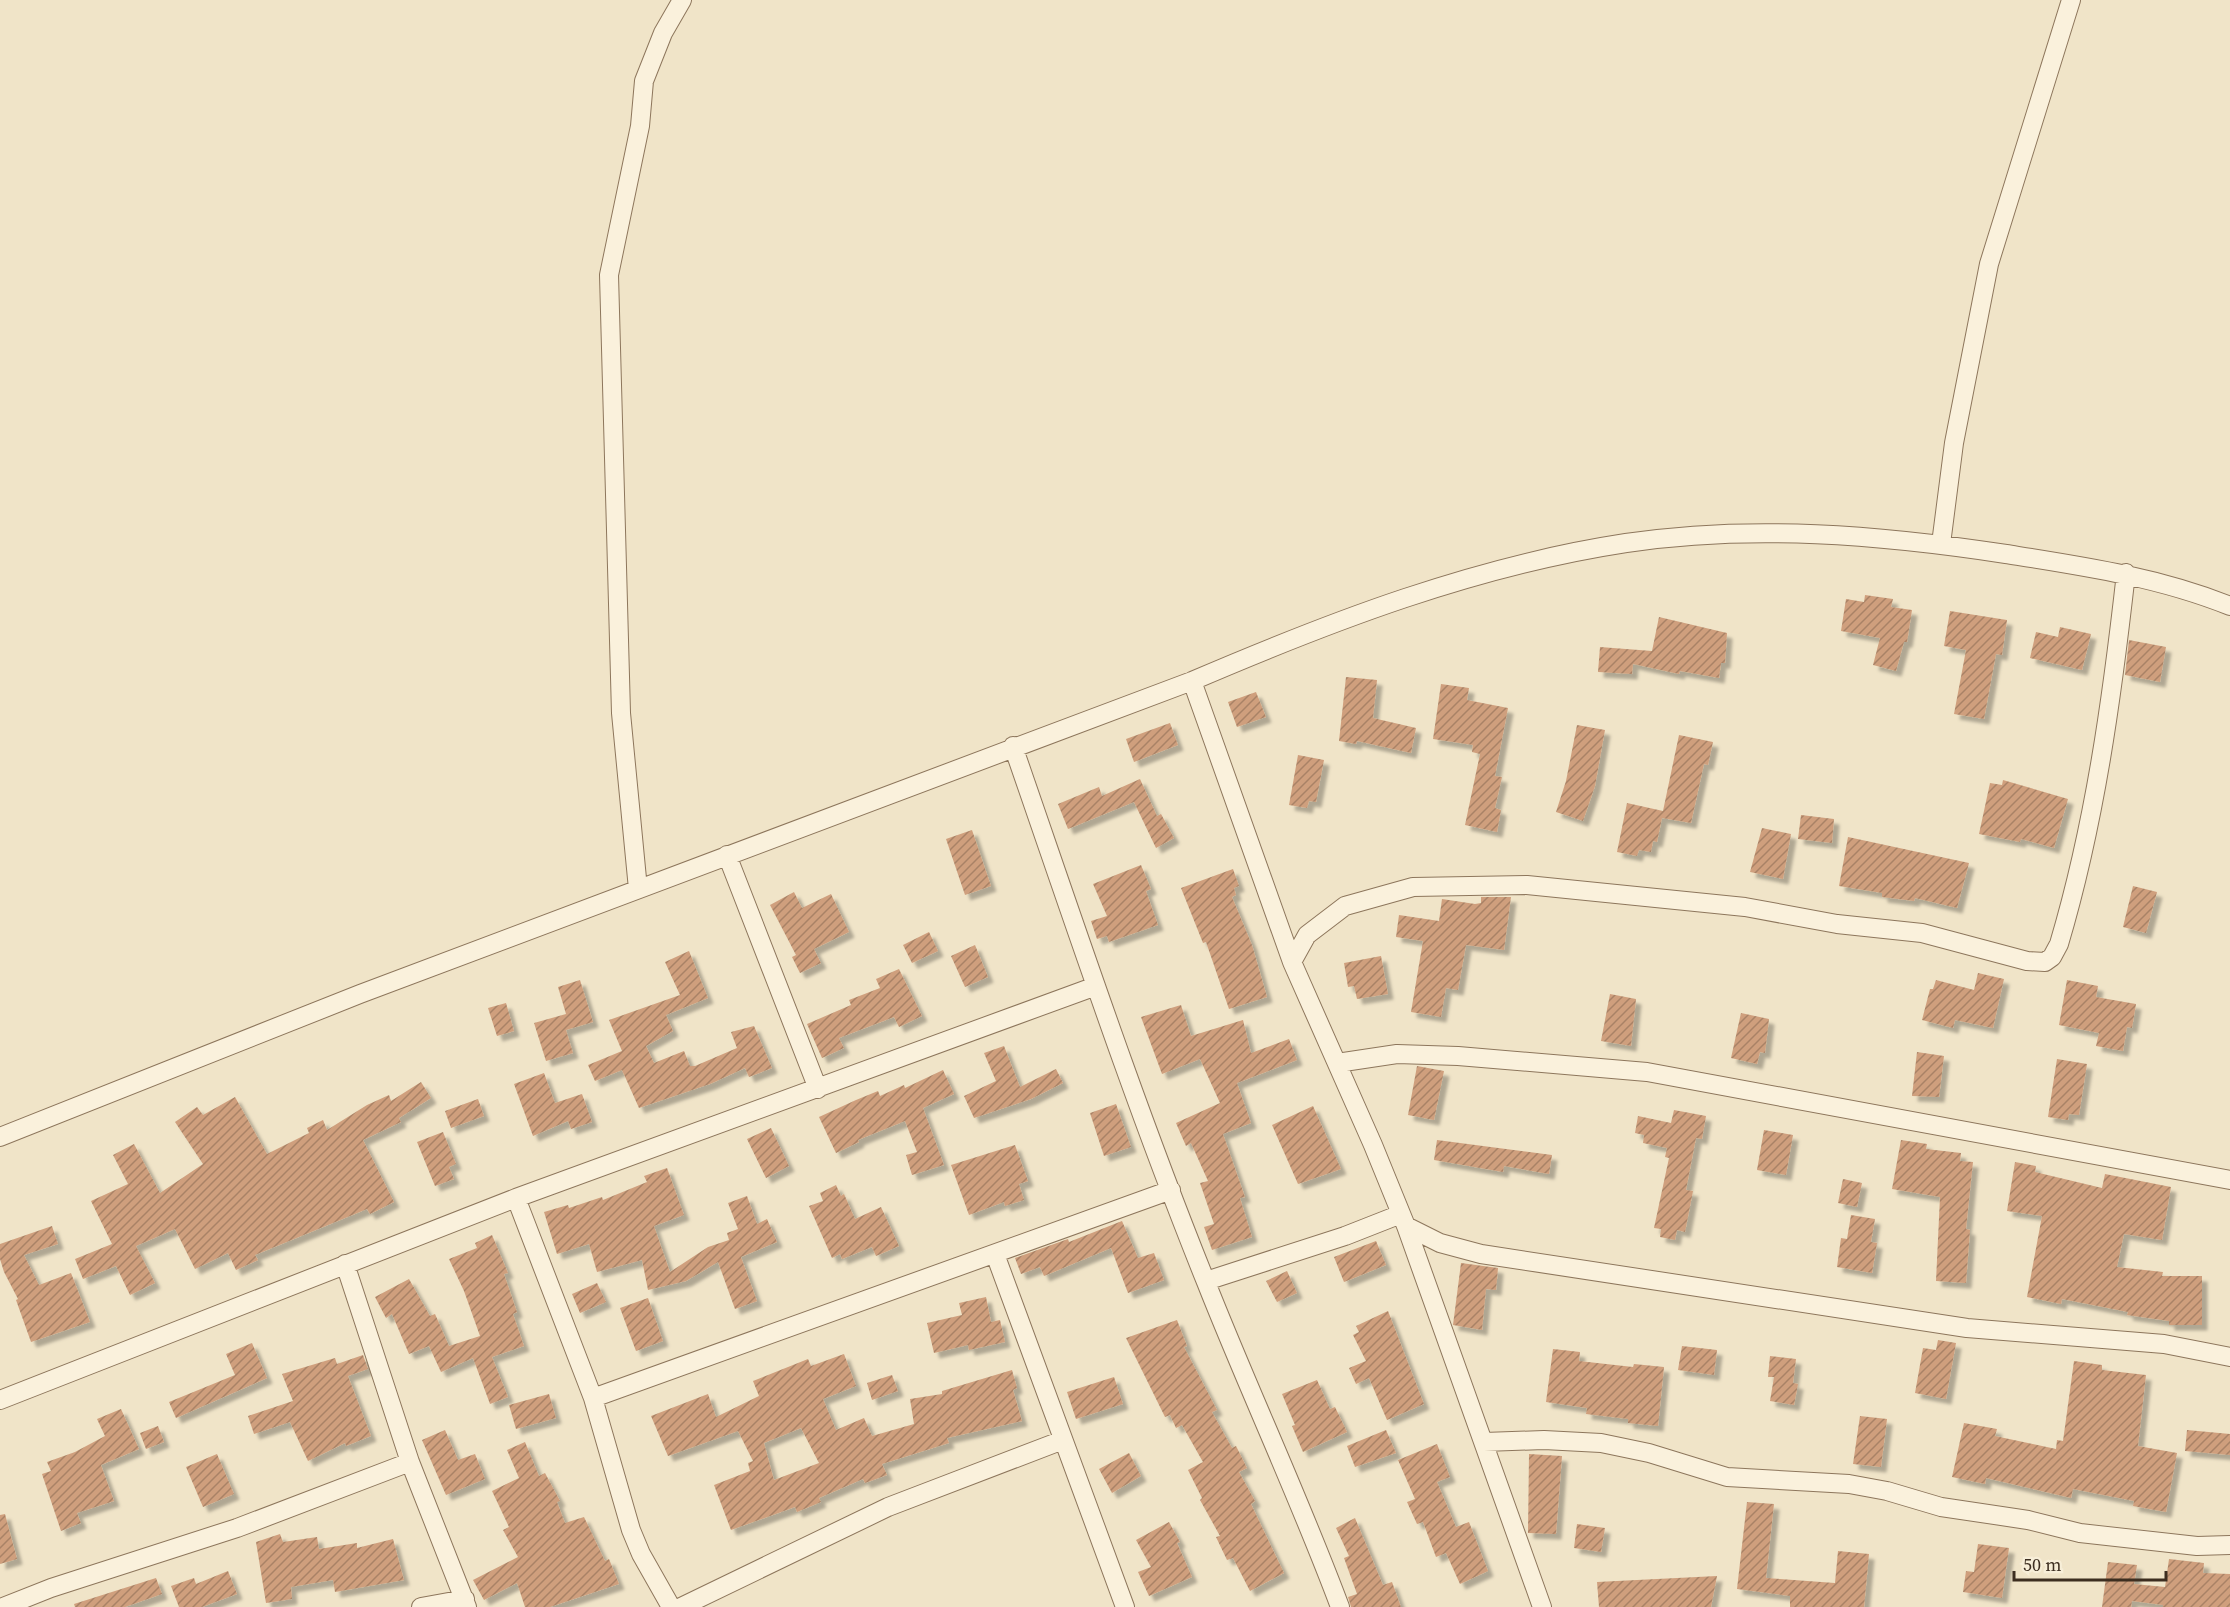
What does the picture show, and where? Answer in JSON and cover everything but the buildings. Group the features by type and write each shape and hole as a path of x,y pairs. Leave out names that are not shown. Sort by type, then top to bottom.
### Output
{"street":[{"path":"638,890 621,713 609,275 638,137 644,81 663,33 682,0"},
{"path":"1941,544 1954,443 1989,264 2071,0"},
{"path":"0,1137 360,994 1013,746 1192,681 1290,639 1401,598 1530,562 1627,543 1734,534 1814,533 1941,544 2126,573 2230,606"},
{"path":"1292,962 1307,935 1345,906 1413,887 1527,885 1745,907 1837,924 1922,933 2027,961 2045,962 2052,957 2059,944 2082,854 2110,711 2126,573"},
{"path":"1192,681 1292,962 1403,1220 1542,1607"},
{"path":"1013,746 1096,986 1171,1190 1206,1281 1314,1537 1340,1607"},
{"path":"727,855 818,1089"},
{"path":"0,1400 516,1198 1096,986"},
{"path":"1337,1063 1397,1054 1458,1056 1647,1072 2073,1153 2230,1180"},
{"path":"593,1398 1171,1190"},
{"path":"516,1198 593,1398 641,1554 671,1607"},
{"path":"1206,1281 1345,1236 1403,1220 1440,1243 1481,1254 1967,1329 2164,1344 2230,1357"},
{"path":"995,1254 1125,1607"},
{"path":"345,1264 410,1462 466,1603 421,1607"},
{"path":"681,1607 888,1507 1063,1440"},
{"path":"1484,1442 1544,1440 1601,1443 1649,1453 1727,1478 1849,1485 1887,1491 1941,1507 2028,1520 2079,1533 2196,1546 2230,1545"},
{"path":"3,1607 51,1588 237,1528 410,1462"}]}
